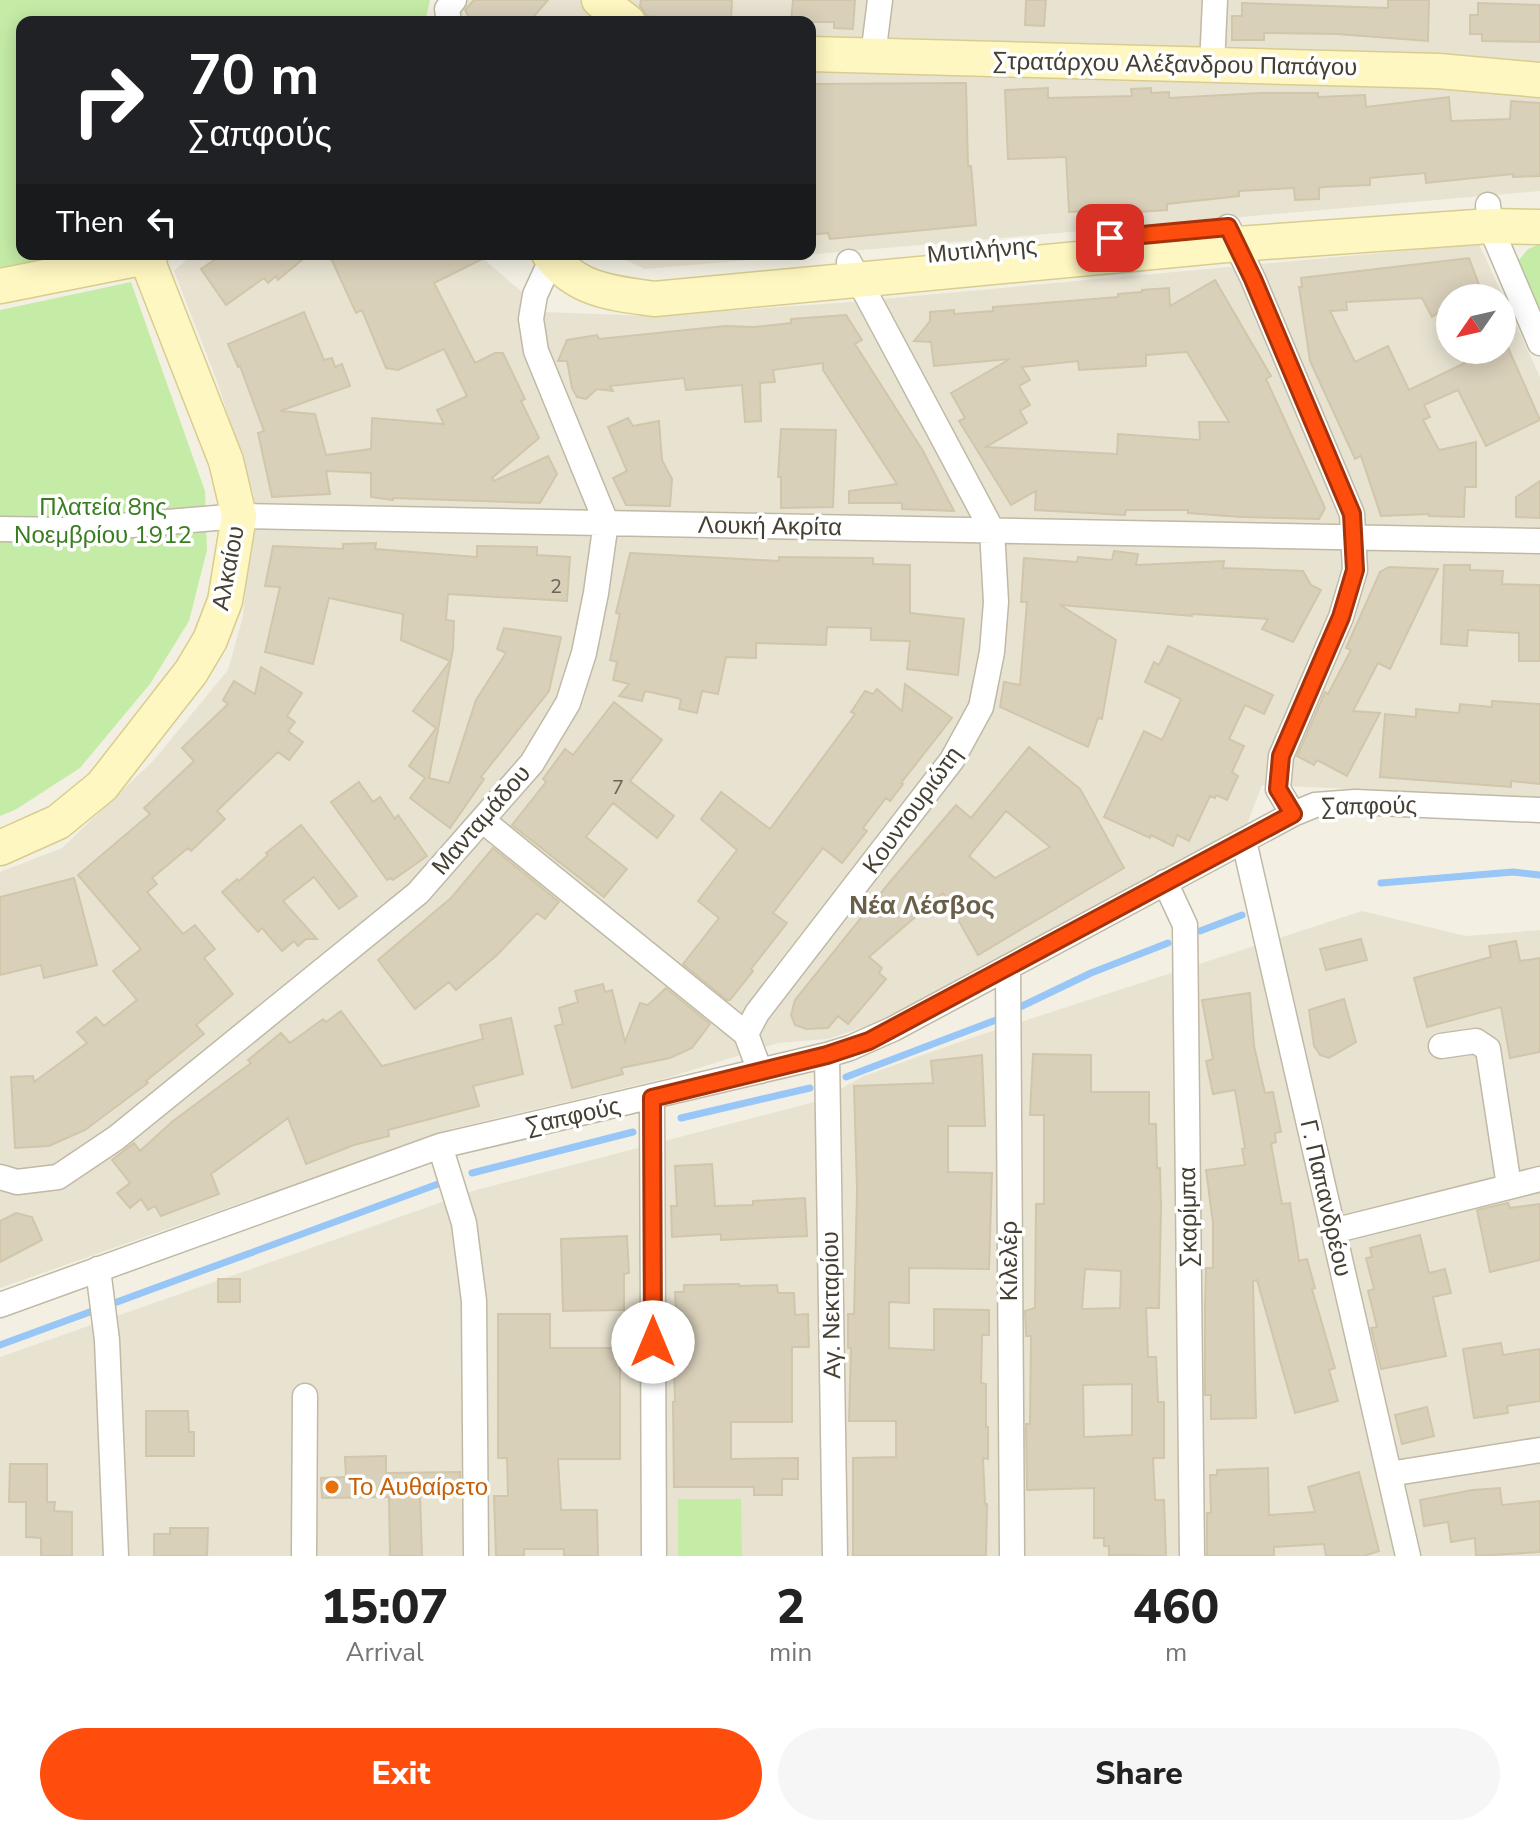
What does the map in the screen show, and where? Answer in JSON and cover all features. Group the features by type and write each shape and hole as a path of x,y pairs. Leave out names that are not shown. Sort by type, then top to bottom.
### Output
{"street":[{"path":"599,0 621,16"},
{"path":"873,56 880,0"},
{"path":"1212,65 1215,0"},
{"name":"Στρατάρχου Αλέξανδρου Παπάγου","path":"816,54 1438,71 1540,80"},
{"name":"Μυτιλήνης","path":"554,260 571,276 594,289 654,299 854,271 1489,216 1540,204"},
{"path":"1489,216 1540,343"},
{"name":"Μυτιλήνης","path":"1489,216 1540,227"},
{"path":"1233,236 1352,514 1355,537 1355,570 1341,617 1281,756 1278,789 1293,814"},
{"path":"0,286 129,260"},
{"name":"Αλκαίου","path":"0,848 58,822 83,803 121,763 191,672 210,640 225,601 239,516 226,461 151,260"},
{"path":"548,260 535,295 531,319 536,351 606,522"},
{"name":"Κουντουριώτη","path":"746,1034 757,1013 952,760 981,707 992,652 996,602 992,530 854,271"},
{"name":"Λουκή Ακρίτα","path":"0,529 72,530 239,516 1540,541"},
{"name":"Μανταμάδου","path":"0,1177 17,1182 58,1177 116,1138 418,893 532,763 568,703 590,623 606,522"},
{"name":"Σαπφούς","path":"0,1305 100,1278 440,1146 652,1098 827,1055 869,1041 1315,805 1355,802 1540,810"},
{"path":"482,820 746,1034 760,1071"},
{"name":"Γ. Παπανδρέου","path":"1244,841 1408,1556"},
{"name":"Σκαρίμπα","path":"1165,882 1185,925 1192,1556"},
{"name":"Κιλελέρ","path":"1008,967 1012,1556"},
{"path":"1441,1046 1476,1041 1488,1049 1509,1186"},
{"name":"Αγ. Νεκταρίου","path":"827,1055 835,1556"},
{"path":"652,1098 654,1556"},
{"path":"440,1146 464,1223 474,1301 476,1556"},
{"path":"1333,1231 1540,1179"},
{"path":"100,1278 107,1340 116,1556"},
{"path":"304,1556 305,1396"},
{"path":"1389,1474 1540,1450"}],"shaded area":[{"path":"467,0 1540,0 1540,191 816,254 816,16 453,16"},
{"path":"1479,244 1497,284 1436,284 1436,364 1516,364 1516,325 1540,377 1540,798 1262,785 1247,824 880,1022 828,1039 778,1043 667,1078 451,1129 0,1288 0,872 62,848 153,761 228,670 243,616 254,496 217,381 174,271 186,260 485,260 545,312 652,316 838,303"},
{"path":"626,260 748,260 645,269"},
{"path":"1362,911 1466,936 1540,930 1540,1556 0,1556 0,1357 476,1190 818,1101 864,1076 962,1041"}],"green space":[{"path":"0,0 430,0 426,16 16,16 16,260 54,260 0,268"},
{"path":"1540,244 1540,324 1518,261 1528,249"},
{"name":"Πλατεία 8ης Νοεμβρίου 1912","path":"131,282 205,491 207,550 189,621 150,684 80,768 15,810 0,816 0,310"},
{"path":"678,1499 741,1499 742,1556 678,1556"}],"building":[{"path":"474,0 548,0 534,16 468,16 465,10"},
{"path":"641,0 732,0 731,16 647,16 640,6"},
{"path":"793,0 855,0 853,29 834,28 834,22 816,22 816,16 792,16"},
{"path":"1026,0 1046,0 1044,26 1025,25"},
{"path":"1388,0 1429,0 1428,41 1337,34 1264,33 1264,40 1232,40 1232,16 1242,16 1242,3 1388,8"},
{"path":"1478,3 1540,5 1540,42 1482,41 1482,34 1470,34 1470,15 1478,15"},
{"path":"966,83 968,166 971,166 976,225 830,239 828,233 816,234 816,84"},
{"path":"1048,88 1048,98 1132,96 1131,89 1151,88 1151,93 1169,92 1169,98 1261,93 1318,93 1318,97 1365,95 1366,107 1449,97 1451,121 1510,119 1511,101 1540,103 1540,176 1513,177 1513,174 1426,183 1425,173 1370,178 1370,185 1323,187 1319,188 1319,199 1295,200 1294,188 1239,191 1239,196 1167,204 1167,210 1093,215 1094,211 1069,212 1066,157 1008,159 1005,90"},
{"path":"1469,258 1479,284 1436,284 1436,314 1432,317 1422,298 1346,302 1347,310 1330,311 1355,362 1388,346 1409,390 1463,364 1515,364 1540,420 1486,446 1458,390 1424,405 1430,417 1423,420 1439,450 1476,442 1476,487 1465,487 1464,517 1429,514 1381,516 1361,456 1355,459 1310,361 1299,287 1302,287 1301,278"},
{"path":"214,260 302,260 278,280 276,276 268,283 264,278 226,305 201,269"},
{"path":"332,260 480,260 434,283 475,363 495,353 503,353 539,438 492,478 494,481 548,456 557,474 540,503 371,497 371,473 326,471 330,494 272,497 258,433 264,431 240,366 228,344 304,312 324,360 332,358 335,367 342,364 350,386 280,411 315,414 326,455 371,449 372,418 444,424 437,410 467,396 444,349 398,370 386,368 362,310 356,313"},
{"path":"1215,280 1271,376 1266,379 1325,508 1319,519 1241,517 1188,513 1188,510 1126,510 1125,515 1035,510 1036,491 1011,505 959,421 965,418 951,393 1010,359 934,366 931,342 914,341 930,321 930,312 993,311 993,307 1118,297 1118,294 1169,288 1170,306","holes":["1187,352 1229,422 1199,422 1200,440 1118,434 1117,454 986,447 1027,423 1020,411 1030,405 1019,386 1030,380 1022,367 1078,361 1079,370 1146,366 1146,355"]},
{"path":"846,315 862,340 855,344 923,451 954,511 902,509 902,503 849,503 849,491 897,484 823,370 823,363 773,370 775,382 760,383 761,421 745,422 742,385 686,390 684,378 610,386 613,391 597,389 586,399 577,397 572,388 567,361 558,361 567,340 597,335 599,339 725,326 754,327 791,323 791,319"},
{"path":"628,418 633,426 659,421 662,460 672,479 670,506 626,505 613,478 627,471 608,427"},
{"path":"781,429 836,430 833,507 781,508 781,477 778,477"},
{"path":"1540,481 1540,518 1516,517 1516,497"},
{"path":"376,543 375,549 477,557 477,546 537,547 537,555 570,557 567,601 448,594 446,620 454,621 453,649 429,778 449,783 476,700 506,653 497,649 504,628 561,637 549,691 481,777 484,779 450,828 410,798 425,778 409,766 436,728 413,711 450,661 401,640 403,614 329,598 313,664 265,652 280,587 265,586 273,546 343,549 343,544"},
{"path":"1114,551 1138,554 1136,565 1224,561 1223,568 1303,571 1311,585 1321,590 1293,642 1262,629 1268,619 1060,605 1116,640 1102,719 1098,718 1088,747 1000,707 1004,682 1020,685 1027,602 1021,602 1024,558 1077,562 1078,557 1112,560"},
{"path":"630,553 779,561 779,557 873,558 873,564 910,565 910,613 964,619 958,675 907,669 910,641 871,640 871,628 827,627 826,645 756,643 756,658 726,657 718,694 702,691 697,713 679,709 681,699 645,691 642,701 619,696 629,684 613,680 617,662 610,660 620,614 616,613"},
{"path":"1444,565 1470,565 1470,570 1503,571 1502,584 1540,585 1540,661 1519,661 1519,633 1468,630 1467,646 1441,644"},
{"path":"1389,567 1438,569 1390,669 1378,663 1353,711 1380,713 1347,776 1317,760 1314,765 1297,756 1325,692 1328,694 1351,650 1346,648 1380,572"},
{"path":"1168,646 1273,695 1264,714 1245,705 1229,739 1244,746 1232,772 1238,776 1227,800 1210,796 1189,841 1177,835 1173,846 1104,817 1144,731 1162,740 1181,699 1145,682 1154,662 1159,665"},
{"path":"261,667 302,693 287,716 295,722 288,731 303,742 289,760 278,752 217,811 225,819 191,851 188,848 152,878 157,884 147,892 183,934 195,925 215,949 204,958 233,994 196,1025 204,1034 146,1081 148,1083 85,1130 49,1146 15,1148 11,1077 33,1076 34,1082 87,1043 77,1032 96,1017 104,1026 137,1000 113,971 141,949 78,875 150,814 144,808 194,761 182,748 228,704 223,700 234,681 255,694"},
{"path":"905,684 952,718 890,801 886,798 863,828 867,831 842,863 823,848 773,913 787,923 751,969 753,971 727,1000 683,964 719,918 698,901 737,850 701,819 721,792 770,829 855,714 851,712 865,691 873,694 877,689 902,711"},
{"path":"1492,701 1540,704 1540,784 1511,781 1511,787 1380,777 1385,714 1416,717 1416,709 1459,713 1460,704 1492,707"},
{"path":"614,702 662,740 630,781 674,816 657,838 613,803 586,837 627,869 604,897 512,825 546,782 543,779 565,749 573,755"},
{"path":"1029,747 1080,789 1124,868 978,955 943,893 869,957 882,968 879,973 886,979 848,1024 838,1016 828,1028 806,1029 795,1025 791,1015 795,1000 889,883 956,805 971,818","holes":["1006,811 1050,847 995,878 969,856"]},
{"path":"359,782 373,802 380,797 395,819 398,815 427,856 393,880 387,880 331,802"},
{"path":"301,825 357,896 339,909 314,877 283,901 317,939 306,939 298,946 294,941 282,951 262,928 258,932 222,892 237,879 239,881 268,855 266,853"},
{"path":"493,848 559,902 545,919 537,913 497,955 456,990 449,982 415,1009 378,960 451,898"},
{"path":"74,878 97,965 44,978 41,965 0,975 0,897"},
{"path":"1361,939 1367,960 1326,970 1320,949"},
{"path":"1516,941 1520,961 1540,958 1540,1052 1510,1058 1501,1007 1427,1027 1414,978 1491,957 1489,946"},
{"path":"603,984 605,992 612,990 625,1042 640,1003 648,1005 666,988 710,1024 692,1048 670,1058 621,1068 623,1074 572,1088 555,1026 563,1024 559,1008 578,1002 575,991"},
{"path":"1250,993 1254,1046 1265,1093 1273,1092 1281,1132 1275,1133 1276,1142 1271,1144 1282,1204 1290,1203 1299,1261 1307,1259 1315,1288 1312,1289 1335,1368 1329,1370 1338,1401 1295,1413 1257,1280 1253,1281 1256,1418 1211,1419 1211,1395 1205,1395 1205,1308 1206,1268 1213,1268 1213,1223 1206,1170 1245,1165 1242,1149 1245,1148 1235,1090 1213,1094 1206,1061 1213,1059 1202,1000"},
{"path":"1344,999 1356,1042 1329,1058 1320,1055 1314,1046 1309,1010"},
{"path":"341,1011 382,1066 483,1039 480,1025 511,1018 523,1074 473,1086 479,1106 388,1130 389,1136 354,1145 306,1164 288,1118 211,1174 219,1194 161,1216 155,1206 148,1210 141,1199 130,1208 117,1193 130,1183 112,1160 134,1143 140,1151 173,1121 251,1063 248,1060 281,1033 290,1043 323,1019 326,1022"},
{"path":"1033,1054 1091,1055 1091,1092 1149,1092 1149,1124 1156,1124 1161,1207 1159,1308 1146,1308 1148,1357 1156,1357 1158,1402 1164,1402 1164,1458 1153,1458 1155,1500 1164,1500 1166,1556 1109,1555 1109,1546 1104,1546 1104,1538 1094,1538 1094,1488 1027,1490 1026,1424 1030,1424 1031,1336 1026,1336 1025,1311 1035,1308 1036,1204 1044,1204 1044,1115 1030,1115","holes":["1085,1269 1121,1271 1120,1308 1082,1309","1132,1384 1132,1435 1084,1437 1083,1385"]},
{"path":"982,1055 985,1126 948,1126 948,1172 992,1173 989,1269 909,1268 909,1303 889,1302 889,1348 934,1350 934,1309 989,1310 989,1335 982,1335 981,1383 986,1384 988,1427 988,1459 983,1458 987,1504 986,1556 853,1556 853,1458 896,1457 896,1421 849,1421 851,1348 848,1348 848,1314 854,1314 857,1190 854,1086 933,1083 931,1061"},
{"path":"712,1164 715,1206 805,1198 807,1236 721,1240 721,1234 672,1237 671,1206 677,1206 675,1166"},
{"path":"1508,1203 1510,1208 1540,1204 1540,1260 1490,1272 1477,1210"},
{"path":"16,1213 32,1217 42,1240 0,1262 0,1221"},
{"path":"1420,1235 1429,1273 1445,1269 1451,1293 1433,1297 1446,1356 1381,1369 1371,1328 1377,1327 1368,1291 1374,1289 1366,1258 1372,1257 1370,1248"},
{"path":"627,1236 629,1273 624,1274 624,1310 563,1311 561,1239"},
{"path":"218,1279 240,1279 240,1302 218,1302"},
{"path":"684,1285 777,1285 778,1293 794,1293 795,1315 808,1314 809,1347 792,1347 792,1422 731,1422 731,1459 798,1458 798,1479 782,1479 782,1495 754,1495 754,1487 674,1487 674,1366 679,1366 675,1292 684,1292"},
{"path":"498,1314 550,1314 550,1348 620,1348 620,1459 558,1459 561,1510 597,1510 598,1556 564,1556 564,1549 524,1549 524,1556 496,1556 494,1496 508,1496 507,1458 498,1458"},
{"path":"1501,1343 1503,1355 1540,1349 1540,1401 1507,1406 1508,1413 1474,1418 1463,1349"},
{"path":"1427,1407 1434,1436 1402,1444 1395,1415"},
{"path":"146,1411 188,1411 189,1432 194,1432 194,1456 146,1456"},
{"path":"386,1456 386,1473 460,1472 461,1496 420,1496 422,1556 390,1556 389,1497 322,1498 321,1478 346,1477 345,1457"},
{"path":"10,1464 47,1464 47,1502 55,1502 54,1511 72,1512 72,1556 41,1556 41,1538 26,1537 26,1502 9,1502"},
{"path":"1268,1468 1269,1515 1315,1512 1308,1487 1359,1472 1379,1551 1364,1556 1326,1556 1324,1544 1274,1547 1274,1556 1207,1556 1207,1513 1211,1513 1210,1475 1217,1475 1217,1470"},
{"path":"1500,1488 1502,1505 1540,1501 1540,1552 1476,1556 1475,1538 1451,1542 1448,1522 1424,1526 1420,1500"},
{"path":"170,1528 208,1528 207,1556 154,1556 154,1534 170,1534"}],"waterway":[{"path":"1381,883 1513,872 1540,875"},
{"path":"1200,931 1242,915"},
{"path":"1018,1008 1091,973 1168,943"},
{"path":"846,1077 996,1020"},
{"path":"681,1118 810,1088"},
{"path":"472,1173 633,1132"},
{"path":"0,1345 438,1184"}],"place":[{"name":"Το Αυθαίρετο","path":"332,1487"}],"district":[{"name":"Νέα Λέσβος","path":"922,905"}],"route":[{"path":"653,1342 652,1098 827,1055 869,1041 1293,814 1278,789 1281,756 1341,617 1355,570 1352,514 1228,227 1110,238"}]}
